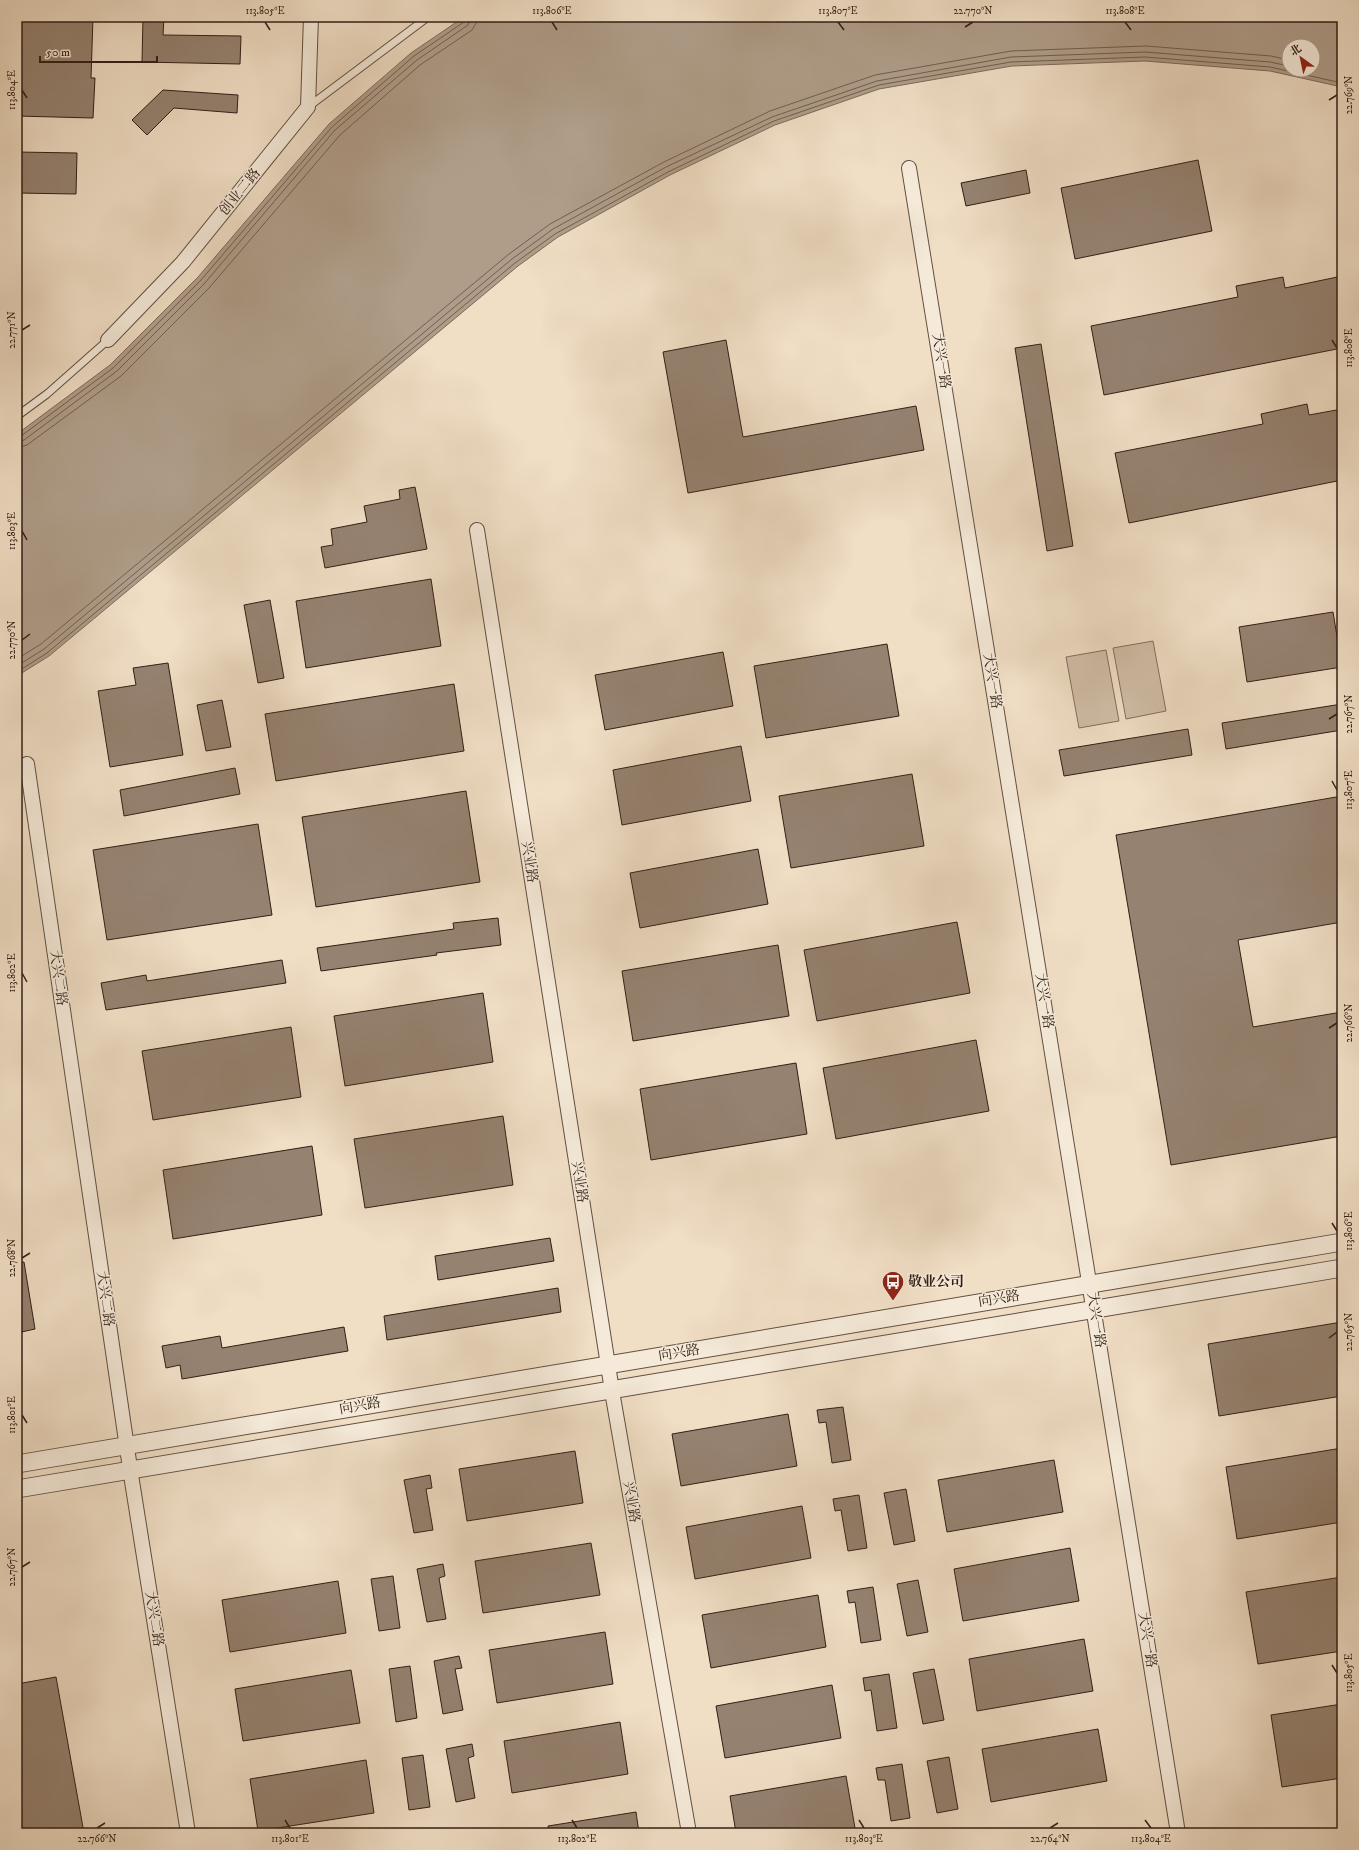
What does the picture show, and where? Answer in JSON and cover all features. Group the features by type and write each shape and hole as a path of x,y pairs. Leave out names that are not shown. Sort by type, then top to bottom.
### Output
{"street":[{"path":"308,107 311,17"},
{"name":"创业二路","path":"108,340 183,262 308,107"},
{"name":"大兴一路","path":"910,168 1178,1833"},
{"name":"兴业路","path":"477,530 608,1365 689,1833"},
{"name":"大兴二路","path":"27,764 126,1445 188,1833"},
{"name":"向兴路","path":"17,1464 1342,1242"},
{"name":"向兴路","path":"17,1489 1342,1268"}],"lane":[{"path":"308,107 428,17"},
{"path":"17,416 48,394 108,340"}],"shaded area":[{"path":"1153,641 1166,711 1126,719 1113,648"},
{"path":"1106,650 1119,721 1079,728 1066,657"}],"water":[{"path":"464,17 1342,17 1342,87 1302,78 1321,78 1321,38 1281,38 1281,73 1270,71 1145,61 1012,66 879,89 775,125 670,175 558,237 518,266 49,656 17,676 17,434 110,365 198,277 329,124 411,53"}],"building":[{"path":"17,17 93,17 91,78 95,78 93,118 17,116"},
{"path":"143,17 164,17 163,35 241,36 240,64 142,62"},
{"path":"163,90 238,95 237,113 174,108 147,135 132,120"},
{"path":"17,152 77,153 76,194 17,193"},
{"path":"1198,160 1212,231 1075,259 1061,188"},
{"path":"1026,170 1030,193 966,206 961,183"},
{"path":"1342,276 1342,348 1104,395 1091,326 1238,297 1236,286 1283,277 1285,288"},
{"path":"726,340 743,437 916,406 924,450 688,493 663,352"},
{"path":"1041,344 1073,546 1047,551 1015,348"},
{"path":"1307,404 1309,415 1342,409 1342,480 1129,523 1115,453 1263,424 1261,414"},
{"path":"415,487 427,549 325,568 321,547 333,545 331,529 367,522 364,506 400,499 399,490"},
{"path":"431,579 441,646 306,668 296,601"},
{"path":"270,600 284,678 258,683 244,605"},
{"path":"1333,612 1342,667 1247,682 1239,627"},
{"path":"887,644 899,716 766,738 754,666"},
{"path":"723,652 733,706 605,730 595,675"},
{"path":"168,663 183,755 110,767 98,691 136,685 133,668"},
{"path":"454,684 464,751 276,781 265,714"},
{"path":"222,700 231,747 206,751 197,705"},
{"path":"1342,704 1342,730 1226,749 1222,723"},
{"path":"1188,729 1192,755 1064,776 1059,750"},
{"path":"741,746 751,801 622,825 613,770"},
{"path":"235,768 240,794 124,816 120,790"},
{"path":"912,774 924,846 791,868 779,796"},
{"path":"466,791 480,882 316,907 302,817"},
{"path":"1342,796 1342,922 1238,940 1253,1027 1342,1012 1342,1136 1171,1165 1116,835"},
{"path":"258,824 272,915 107,940 93,850"},
{"path":"758,849 768,904 640,928 630,873"},
{"path":"498,918 501,945 436,953 437,955 321,971 317,948 454,929 453,923"},
{"path":"957,922 970,993 817,1021 804,950"},
{"path":"778,945 789,1016 633,1041 622,971"},
{"path":"282,960 286,983 106,1010 101,983 146,975 147,981"},
{"path":"483,993 493,1062 345,1086 334,1016"},
{"path":"291,1027 301,1097 153,1120 142,1051"},
{"path":"976,1040 989,1111 836,1139 823,1068"},
{"path":"796,1063 807,1134 651,1160 640,1089"},
{"path":"503,1116 513,1185 365,1208 354,1139"},
{"path":"312,1146 322,1215 173,1239 163,1170"},
{"path":"550,1238 554,1261 438,1280 435,1256"},
{"path":"24,1262 35,1329 17,1333 17,1263"},
{"path":"558,1288 561,1312 387,1340 384,1316"},
{"path":"1342,1322 1342,1396 1219,1416 1208,1344"},
{"path":"344,1327 348,1351 182,1379 180,1365 166,1368 162,1346 220,1336 222,1348"},
{"path":"843,1407 851,1460 832,1463 826,1422 819,1423 817,1410"},
{"path":"788,1414 797,1466 681,1486 672,1434"},
{"path":"1342,1448 1342,1522 1237,1539 1226,1467"},
{"path":"575,1451 583,1503 467,1521 459,1469"},
{"path":"1054,1460 1063,1512 947,1532 938,1480"},
{"path":"430,1475 432,1488 426,1489 433,1530 414,1533 404,1480"},
{"path":"906,1489 915,1541 894,1545 884,1493"},
{"path":"859,1495 867,1548 848,1551 841,1510 835,1511 833,1499"},
{"path":"802,1506 811,1558 695,1579 686,1527"},
{"path":"591,1543 600,1595 483,1613 475,1561"},
{"path":"1070,1548 1079,1601 963,1621 954,1569"},
{"path":"443,1564 445,1576 439,1578 446,1619 427,1622 417,1569"},
{"path":"393,1576 400,1628 379,1631 371,1579"},
{"path":"1342,1577 1342,1651 1258,1664 1246,1592"},
{"path":"918,1580 928,1632 907,1636 897,1584"},
{"path":"338,1581 346,1633 230,1652 222,1600"},
{"path":"873,1587 881,1640 861,1643 855,1602 849,1603 847,1591"},
{"path":"818,1595 826,1647 711,1668 702,1615"},
{"path":"605,1632 613,1684 497,1703 489,1650"},
{"path":"1084,1639 1093,1691 977,1711 969,1659"},
{"path":"459,1656 462,1668 455,1669 463,1710 443,1714 434,1661"},
{"path":"410,1666 417,1718 396,1722 389,1669"},
{"path":"934,1669 944,1720 923,1724 913,1673"},
{"path":"351,1670 360,1723 243,1741 235,1689"},
{"path":"889,1674 897,1728 877,1731 871,1690 865,1691 863,1678"},
{"path":"56,1677 84,1833 17,1833 17,1684"},
{"path":"832,1685 841,1738 725,1758 716,1706"},
{"path":"1342,1704 1342,1778 1282,1787 1271,1715"},
{"path":"620,1722 628,1774 512,1793 504,1741"},
{"path":"1098,1729 1107,1781 991,1802 982,1749"},
{"path":"472,1744 474,1756 468,1758 475,1798 456,1802 446,1749"},
{"path":"423,1755 430,1807 409,1810 402,1758"},
{"path":"949,1757 958,1809 937,1813 927,1761"},
{"path":"366,1760 374,1813 258,1831 250,1779"},
{"path":"902,1764 910,1818 891,1821 885,1780 878,1780 876,1768"},
{"path":"846,1776 855,1828 825,1833 736,1833 730,1796"},
{"path":"636,1812 639,1833 549,1833 548,1826"}],"place":[{"name":"敬业公司","path":"893,1302"}]}
